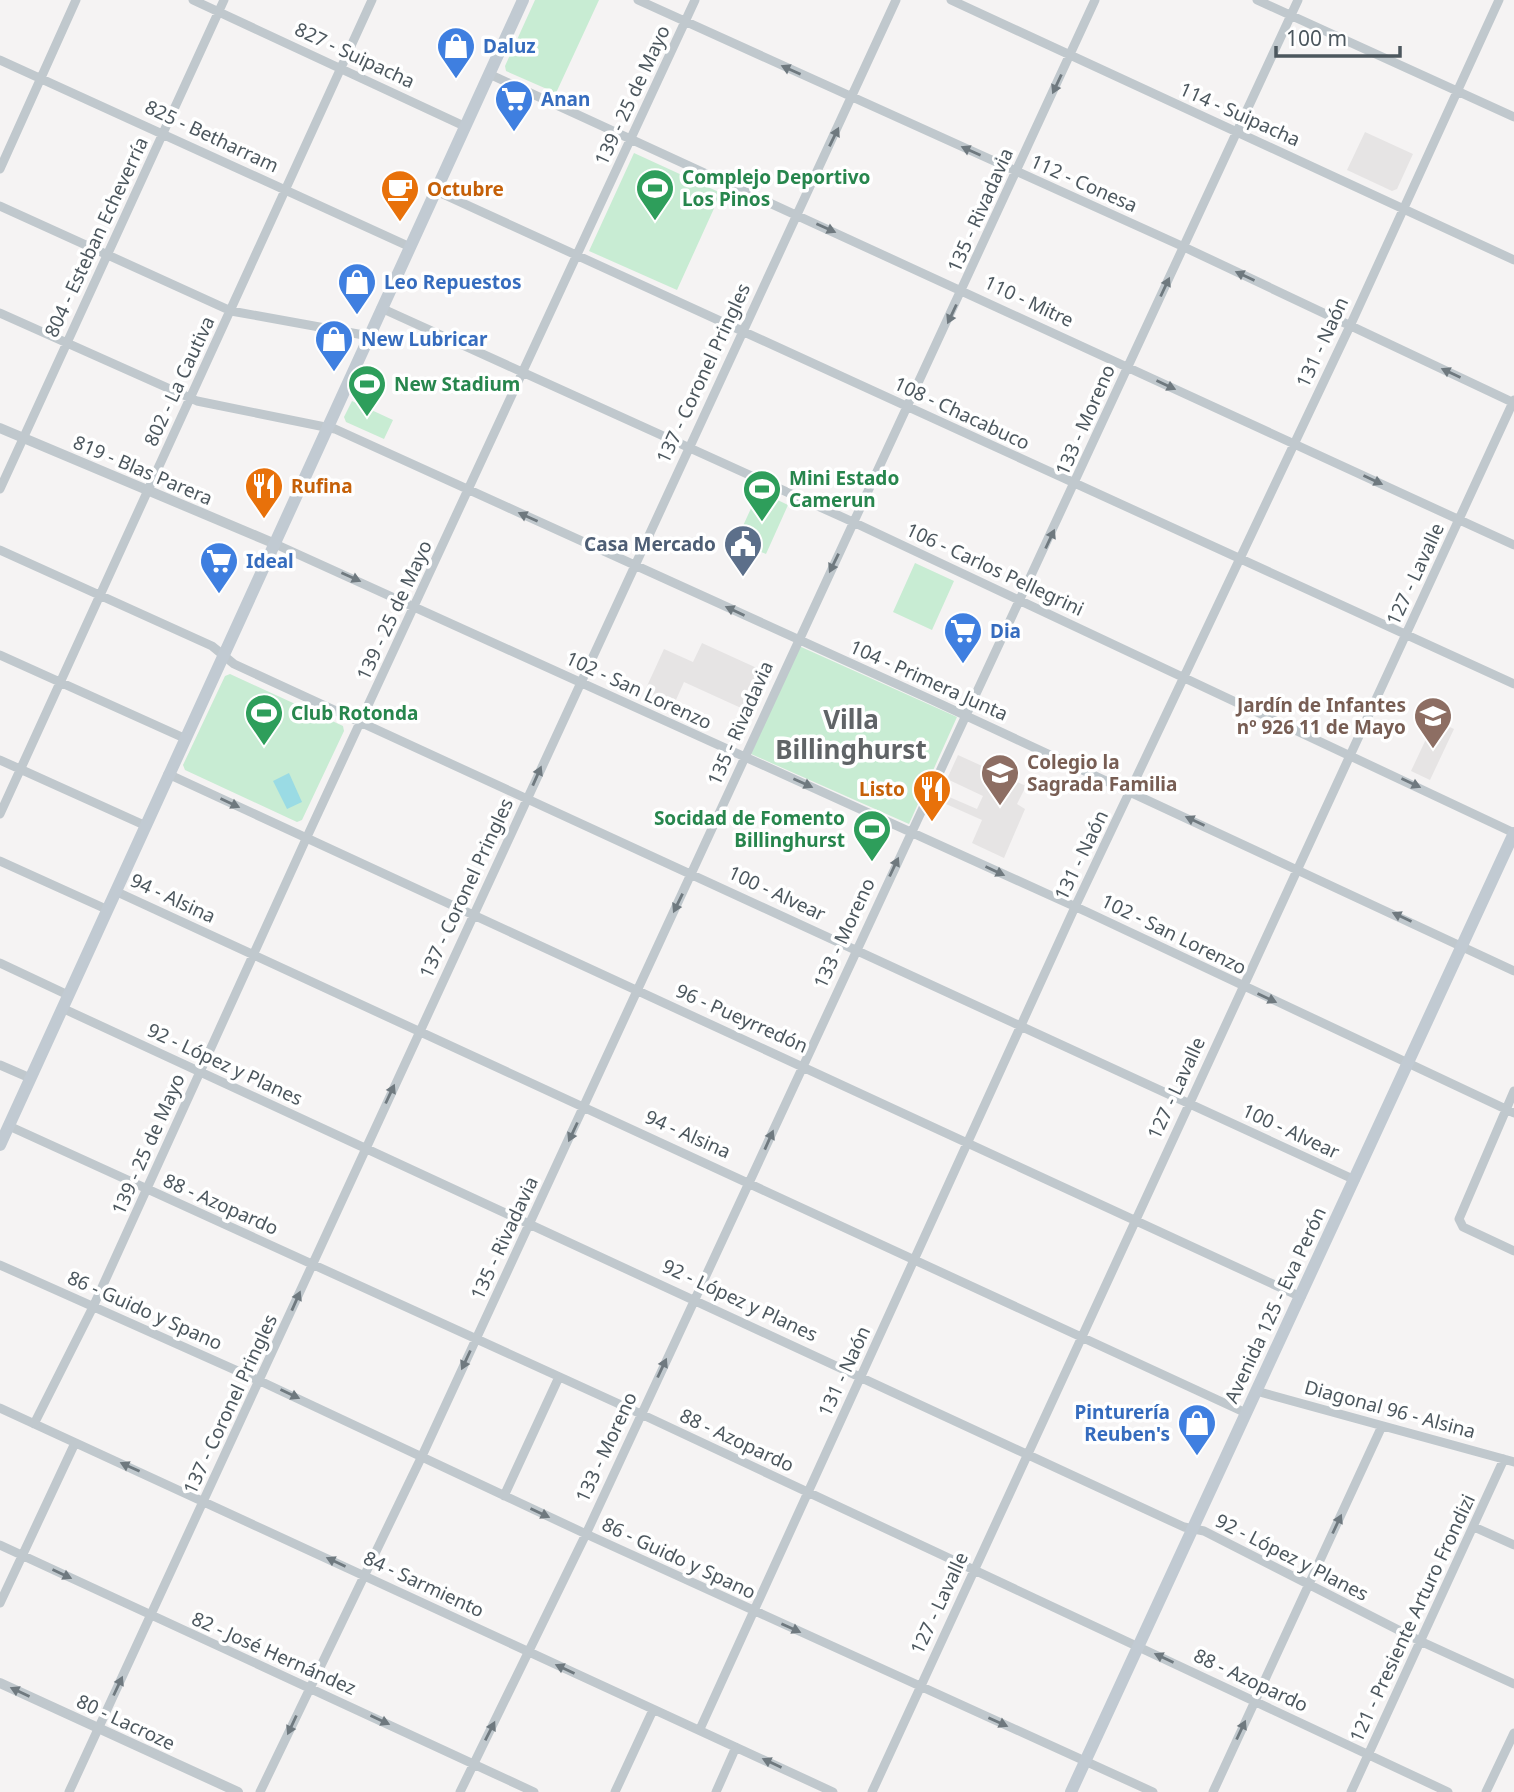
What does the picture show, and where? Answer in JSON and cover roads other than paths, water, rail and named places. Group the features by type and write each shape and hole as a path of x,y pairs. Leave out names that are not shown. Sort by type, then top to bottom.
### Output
{"main road":[{"path":"0,1145 520,1"},
{"name":"Avenida 125 - Eva Perón","path":"1071,1792 1514,833"}],"street":[{"path":"0,169 76,0"},
{"name":"827 - Suipacha","path":"192,0 464,126"},
{"name":"804 - Esteban Echeverría","path":"0,489 224,0"},
{"name":"802 - La Cautiva","path":"0,814 372,0"},
{"name":"112 - Conesa","path":"638,0 1184,247 1513,402"},
{"name":"139 - 25 de Mayo","path":"34,1424 148,1190 253,954 695,0"},
{"name":"137 - Coronel Pringles","path":"69,1792 633,564 853,98 896,0"},
{"name":"114 - Suipacha","path":"951,0 1514,260"},
{"name":"135 - Rivadavia","path":"260,1792 477,1339 797,640 964,289 1095,0"},
{"path":"1257,0 1514,117"},
{"name":"133 - Moreno","path":"460,1792 586,1534 1298,0"},
{"name":"131 - Naón","path":"700,1728 860,1374 970,1144 1075,907 1294,444 1499,0"},
{"name":"825 - Betharram","path":"0,60 408,246"},
{"name":"110 - Mitre","path":"489,74 964,289 1514,545"},
{"name":"108 - Chacabuco","path":"434,190 1514,684"},
{"path":"0,206 231,311 369,336"},
{"name":"106 - Carlos Pellegrini","path":"381,308 853,522 1514,833"},
{"name":"104 - Primera Junta","path":"0,313 191,398 327,427 966,716 1514,971"},
{"name":"127 - Lavalle","path":"872,1792 1241,986 1513,402"},
{"name":"819 - Blas Parera","path":"0,428 273,543"},
{"name":"102 - San Lorenzo","path":"273,543 1075,907 1510,1111"},
{"name":"100 - Alvear","path":"0,550 212,646 234,664 1355,1180"},
{"path":"0,654 184,738"},
{"path":"0,760 144,825"},
{"name":"96 - Pueyrredón","path":"168,774 1301,1297"},
{"path":"0,861 106,909"},
{"name":"94 - Alsina","path":"114,891 750,1181 1246,1413"},
{"path":"0,963 68,995"},
{"name":"92 - López y Planes","path":"62,1008 860,1374 1027,1455 1222,1540 1420,1641 1514,1684"},
{"path":"0,1065 30,1078"},
{"path":"1514,1091 1510,1111 1459,1219 1463,1227 1514,1251"},
{"name":"88 - Azopardo","path":"9,1126 641,1414 1448,1792"},
{"name":"86 - Guido y Spano","path":"0,1265 260,1381 754,1612 1153,1792"},
{"path":"504,1496 559,1377"},
{"name":"Diagonal 96 - Alsina","path":"1256,1391 1509,1461"},
{"name":"84 - Sarmiento","path":"0,1408 653,1710 700,1728 818,1789 833,1792"},
{"path":"1213,1792 1382,1426"},
{"path":"0,1603 75,1443"},
{"name":"121 - Presiente Arturo Frondizi","path":"1351,1792 1474,1527 1509,1461"},
{"path":"1474,1527 1514,1545"},
{"name":"82 - José Hernández","path":"0,1545 534,1792"},
{"name":"80 - Lacroze","path":"0,1683 238,1792"},
{"path":"615,1792 653,1710"},
{"path":"1486,1792 1514,1732"},
{"path":"716,1792 736,1747"}],"water":[{"path":"289,773 302,802 287,809 273,781"}],"place":[{"name":"Daluz","path":"456,80"},
{"name":"Anan","path":"514,133"},
{"name":"Complejo Deportivo Los Pinos","path":"655,222"},
{"name":"Octubre","path":"400,223"},
{"name":"Leo Repuestos","path":"357,316"},
{"name":"New Lubricar","path":"334,373"},
{"name":"New Stadium","path":"367,418"},
{"name":"Rufina","path":"264,520"},
{"name":"Mini Estado Camerun","path":"762,523"},
{"name":"Casa Mercado","path":"743,578"},
{"name":"Ideal","path":"219,595"},
{"name":"Dia","path":"963,665"},
{"name":"Club Rotonda","path":"264,747"},
{"name":"Jardín de Infantes nº 926 11 de Mayo","path":"1433,750"},
{"name":"Colegio la Sagrada Familia","path":"1000,807"},
{"name":"Listo","path":"932,823"},
{"name":"Socidad de Fomento Billinghurst","path":"872,863"},
{"name":"Pinturería Reuben's","path":"1197,1457"}],"district":[{"name":"Villa Billinghurst","path":"851,734"}]}
